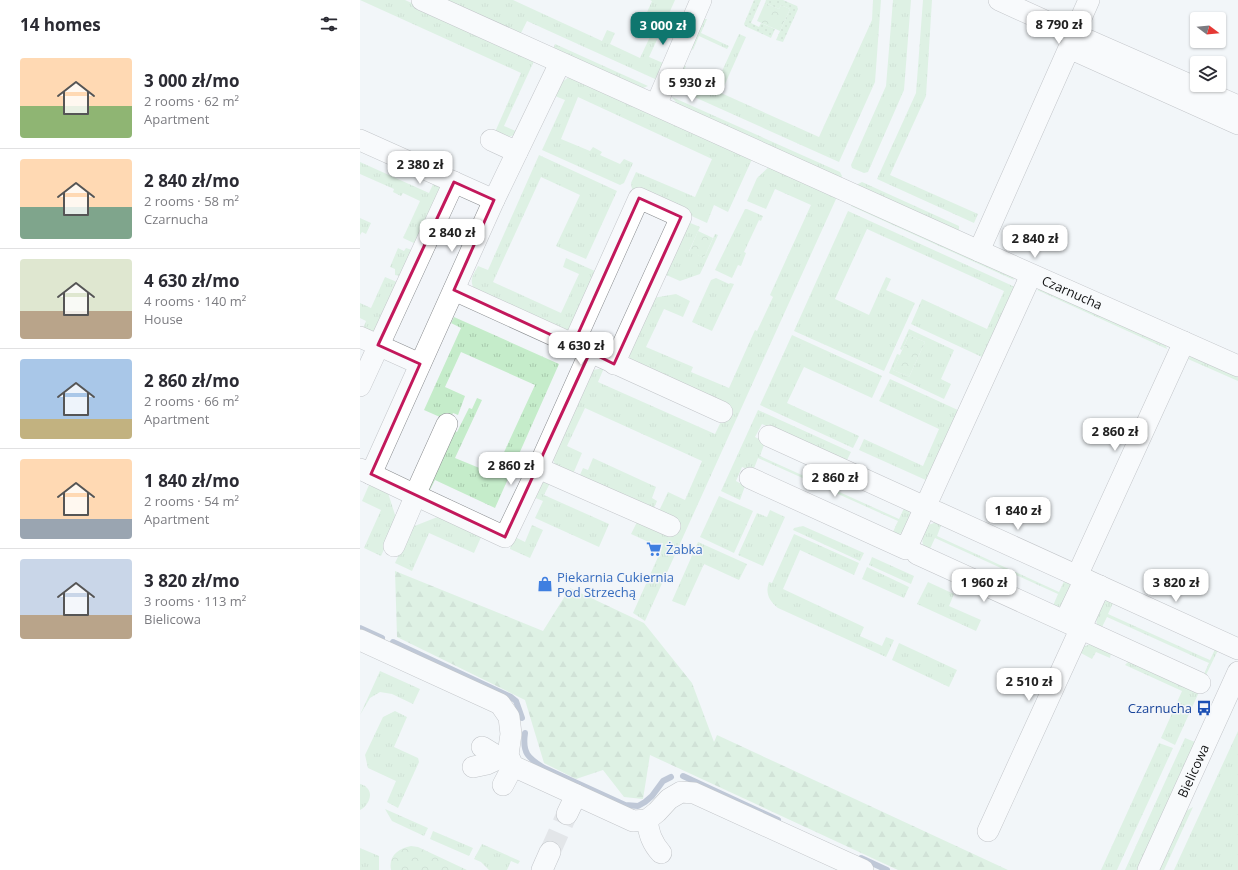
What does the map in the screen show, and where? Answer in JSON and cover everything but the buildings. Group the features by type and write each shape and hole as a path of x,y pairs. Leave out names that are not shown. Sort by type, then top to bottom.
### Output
{"street":[{"name":"Czarnucha","path":"422,0 979,252 1238,366"},
{"path":"656,105 701,0"},
{"path":"999,0 1238,106"},
{"path":"1074,34 1089,0"},
{"path":"979,252 1069,48 1238,124"},
{"path":"560,63 494,200 420,364 365,471 505,537 538,468 639,198 681,217 614,364"},
{"path":"360,140 494,200"},
{"path":"491,140 517,152"},
{"path":"360,386 369,341 454,182"},
{"path":"750,478 906,549 931,509 1031,275"},
{"path":"454,290 722,412"},
{"path":"369,341 420,364"},
{"path":"988,831 1073,625 1087,580 1184,342"},
{"path":"394,546 412,504 414,495 447,424"},
{"path":"769,436 1238,649"},
{"path":"538,468 670,526"},
{"path":"917,554 1073,625 1123,656 1200,683"},
{"path":"360,640 500,704 509,717 511,734 503,786"},
{"name":"Bielicowa","path":"1148,870 1238,672"},
{"path":"482,747 576,795 633,821 647,820 669,799 681,792 694,793 863,870"},
{"path":"473,767 507,760"},
{"path":"567,814 576,795"},
{"path":"647,820 650,836 655,846 661,853"}],"highlighted area":[{"path":"454,182 494,200 454,290 573,345 639,198 681,217 614,364 590,352 505,537 371,474 420,364 378,345"}],"green space":[{"path":"360,0 405,0 535,59 504,126 518,132 509,137 495,132 521,73"},
{"path":"442,0 513,0 602,41 607,30 615,33 610,44 640,58 656,24 644,19 652,1 650,0 675,0 663,27 676,33 674,37 661,31 649,57 663,63 655,79 527,21 520,35"},
{"path":"754,0 761,0 751,23 759,27 761,23 775,29 771,38 745,26 744,24"},
{"path":"766,0 783,0 797,6 798,9 783,42 776,40 790,9 781,5 779,9 765,3"},
{"path":"873,0 881,0 875,82 839,162 672,87 683,65 686,66 680,79 708,92 714,78 718,80 739,34 746,37 721,93 819,137 872,20"},
{"path":"893,0 911,0 904,90 868,172 864,173 852,168 851,165 886,86"},
{"path":"923,0 932,0 926,96 890,175 978,214 974,223 877,179 916,93"},
{"path":"765,3 779,9 781,5 790,9 780,31 757,21"},
{"path":"707,19 701,33 729,46 727,49 699,36 693,50 691,48 703,20"},
{"path":"555,44 648,86 643,88 553,50"},
{"path":"569,77 753,157 728,212 714,205 707,223 632,189 631,183 636,172 695,197 712,159 578,97 561,139 590,151 593,147 602,152 600,155 620,164 624,159 633,163 624,183 620,185 542,150 565,100 555,96 562,82"},
{"path":"672,97 840,172 842,176 841,180 678,105"},
{"path":"539,155 617,191 586,259 556,246 580,195 541,177 493,282 561,313 579,274 563,267 566,258 597,272 569,330 566,332 475,291 472,284 473,276 478,266 488,270"},
{"path":"360,162 429,193 435,180 442,188 416,244 403,238 420,201 403,193 401,196 393,192 394,189 360,174"},
{"path":"771,165 835,194 836,199 645,621 633,613 662,548 631,534 638,520 658,513 668,492 685,500 702,461 585,408 567,446 582,453 573,474 555,464 553,460 593,370 604,368 598,382 715,434 728,407 630,359 629,355 653,298 676,294 690,301 683,317 664,309 646,347 693,367 691,372 729,388 755,330 757,331 773,297 770,295 811,205 775,189 766,209 747,201 757,178"},
{"path":"862,182 959,226 959,233 856,187"},
{"path":"852,204 1013,277 1014,280 851,206"},
{"path":"745,209 763,216 761,221 759,220 744,252 746,253 741,266 738,265 732,278 715,270"},
{"path":"848,211 1015,287 984,358 911,324 922,299 987,329 1004,291 867,229 835,299 869,315 886,277 891,279 886,290 915,303 884,371 794,331"},
{"path":"360,218 371,223 366,234 362,232 360,235"},
{"path":"688,222 700,227 689,251 704,258 715,234 718,235 700,274 680,281 664,274"},
{"path":"698,231 713,238 704,258 689,252"},
{"path":"398,248 404,251 406,248 412,250 400,276 395,275 395,269 390,267"},
{"path":"385,277 397,282 374,332 362,331 366,321 360,318 360,303 371,308"},
{"path":"716,278 729,284 734,284 712,331 692,322 711,280"},
{"path":"1042,288 1166,346 1167,349 1037,290"},
{"path":"454,317 559,364 495,508 435,480 428,494 427,493 452,430 457,432 469,408 472,409 477,398 482,400 455,458 494,474 535,385 461,352 445,387 465,396 458,415 453,413 449,421 424,410 461,328 451,323"},
{"path":"909,329 954,350 941,379 951,384 944,399 889,373 897,354 900,355 893,370 909,377 925,342 909,335 902,350 900,349"},
{"path":"792,335 882,376 872,398 804,367 787,403 859,436 853,448 760,405"},
{"path":"909,335 925,342 909,377 893,370"},
{"path":"1190,357 1200,357 1238,374 1238,381 1188,359"},
{"path":"890,379 960,411 928,481 859,450 864,439 923,466 939,429 879,401"},
{"path":"758,410 851,452 846,462 762,424 755,437 765,442 760,456 899,519 905,506 909,509 911,519 902,533 896,535 892,534 898,521 758,458 753,471 742,467 736,481 745,486 740,500 721,491"},
{"path":"593,458 656,487 652,498 657,501 653,510 579,477 583,468 588,470"},
{"path":"551,481 544,495 609,524 599,547 535,518 543,501 533,497 541,482"},
{"path":"369,485 388,493 397,521 381,556 364,548 381,510 362,501"},
{"path":"719,496 753,511 734,553 700,537"},
{"path":"770,510 785,517 763,566 738,555 757,513 767,517"},
{"path":"440,516 482,535 474,553 429,533 412,571 395,563 412,527"},
{"path":"937,522 942,523 937,536 1059,592 1065,579 1069,582 1071,587 1065,602 1060,606 1052,608 1058,594 935,538 929,551 924,545 922,539 928,525"},
{"path":"532,525 543,530 530,558 510,548 515,537 525,542"},
{"path":"803,526 864,553 860,561 793,530 794,528"},
{"path":"794,534 859,563 854,575 800,550 783,589 864,627 860,636 882,646 886,637 894,640 886,657 778,608 772,603 767,590 769,582 772,583"},
{"path":"698,542 747,564 739,580 704,564 685,606 672,601"},
{"path":"872,557 914,576 911,584 869,565"},
{"path":"867,567 909,587 904,598 862,579"},
{"path":"395,571 543,631 570,588 644,623 692,683 714,742 717,735 1008,870 898,870 650,755 643,799 624,797 603,770 576,779 544,763 525,700 397,637"},
{"path":"928,582 954,594 949,606 981,620 976,631 917,604"},
{"path":"1108,600 1114,601 1108,614 1203,657 1210,660 1216,647 1219,648 1205,677 1203,676 1209,663 1107,617 1101,629 1098,628 1096,620 1097,612 1101,605"},
{"path":"899,643 957,670 949,687 892,660"},
{"path":"1093,644 1111,653 1110,658 1096,652 1092,659 1079,652 1084,646"},
{"path":"1129,661 1199,692 1175,745 1161,738 1182,691 1125,665"},
{"path":"380,671 420,689 413,704 392,694 380,692 370,698 360,715"},
{"path":"395,711 407,717 394,747 418,758 419,762 398,808 387,802 396,781 368,768 365,755 383,717"},
{"path":"1238,731 1238,870 1174,870"},
{"path":"1185,738 1195,742 1137,870 1125,870"},
{"path":"1159,743 1173,748 1117,870 1101,870"},
{"path":"360,784 369,790 370,797 365,806 360,810"},
{"path":"1193,807 1164,870 1158,870 1186,811"},
{"path":"385,809 428,828 424,836 392,821"},
{"path":"433,831 473,848 469,856 430,839"},
{"path":"482,844 520,861 518,864 511,861 507,870 489,870 481,862 474,859"},
{"path":"411,846 418,847 467,870 391,870 391,861 395,854 402,849"},
{"path":"360,848 379,856 379,870 360,870"}],"waterway":[{"path":"360,628 382,638"},
{"path":"393,642 511,697 516,701 522,718"},
{"path":"525,733 525,750 530,758 538,764 625,805 638,806 645,802 652,796 663,781 671,777"},
{"path":"683,776 778,820"},
{"path":"861,858 887,870"}],"tunnel":[{"path":"550,852 567,814"}],"place":[{"name":"Żabka","path":"654,549"},
{"name":"Piekarnia Cukiernia Pod Strzechą","path":"545,584"},
{"name":"Czarnucha","path":"1204,708"}]}
